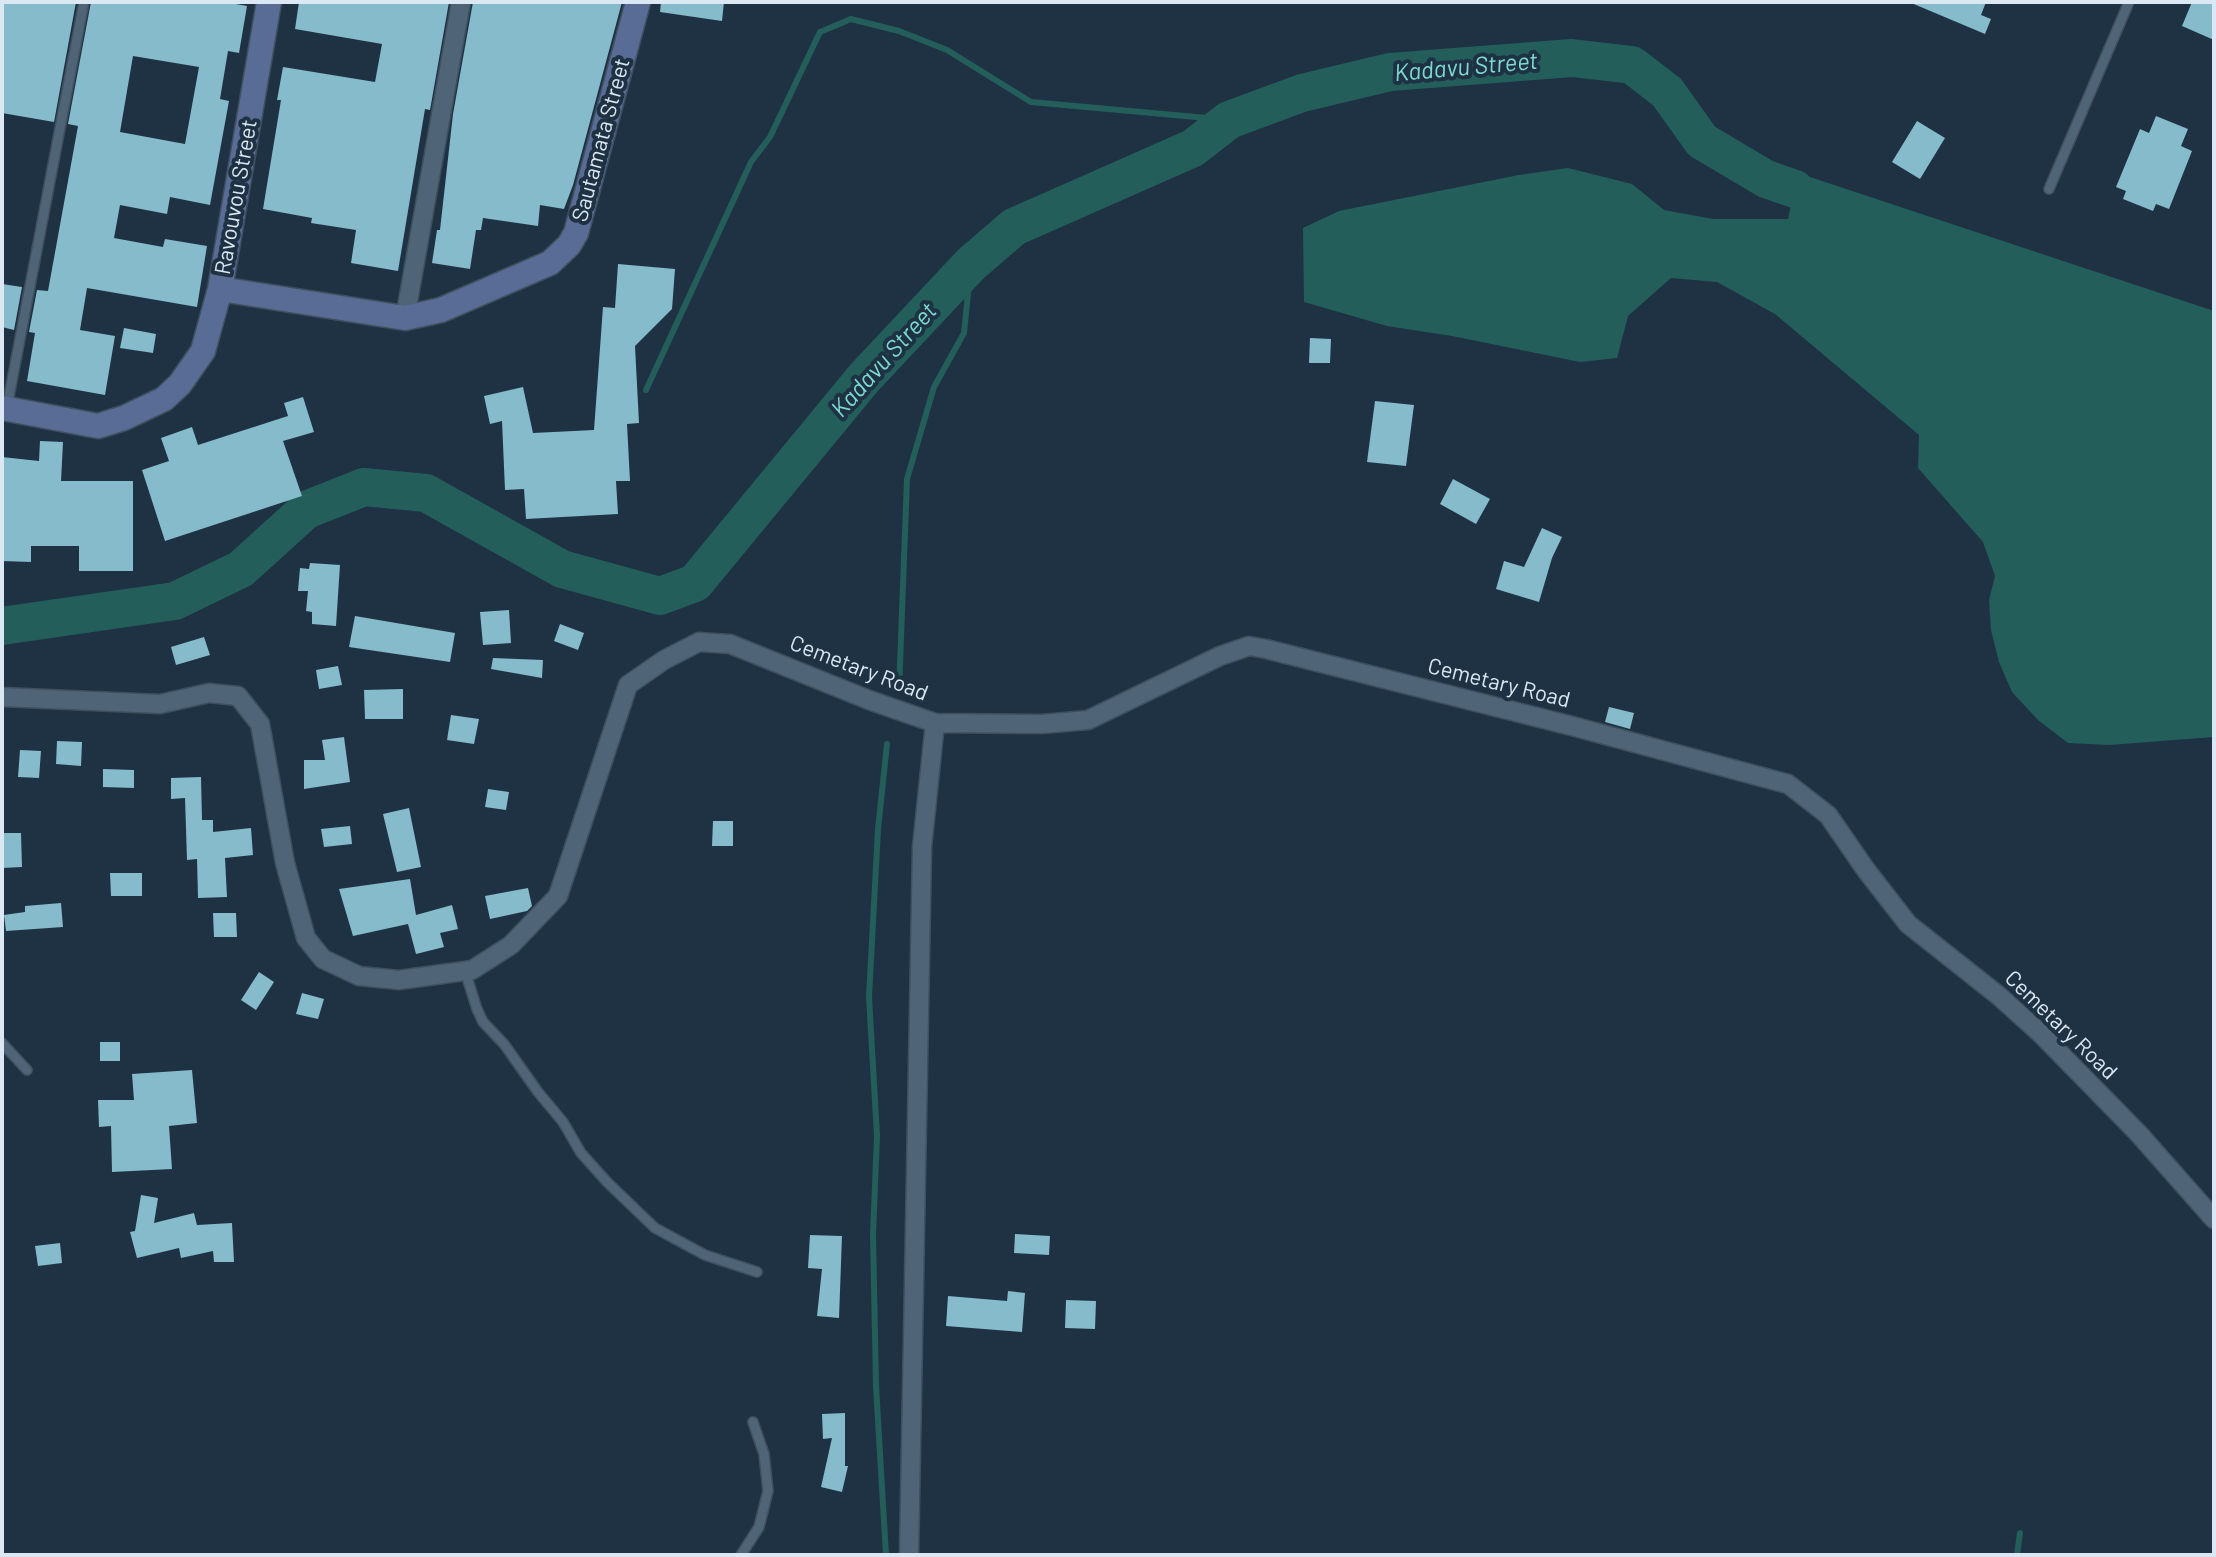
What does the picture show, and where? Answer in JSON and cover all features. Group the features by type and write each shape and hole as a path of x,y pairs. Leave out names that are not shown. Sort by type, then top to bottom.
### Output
{"street":[{"name":"Ravouvou Street","path":"4,409 98,426 164,399 180,384 203,351 220,289 269,2"},
{"path":"405,318 461,2"},
{"name":"Sautamata Street","path":"220,289 405,318 441,310 550,263 569,245 576,233 638,2"},
{"name":"Cemetary Road","path":"2,697 160,704 209,693 238,696 260,724 289,878 306,938 323,959 359,976 399,980 472,970 511,945 558,896 628,685 664,660 699,642 730,644 935,723 1042,724 1088,720 1220,656 1249,646 1572,726 1788,784 1828,815 1908,924 1999,996 2040,1033 2138,1133 2214,1219"},
{"path":"909,1555 922,847 935,723"}],"lane":[{"path":"4,409 84,2"},
{"path":"2049,189 2129,2"},
{"path":"465,971 483,1022 504,1044 563,1122 581,1153 607,1182 655,1228 705,1255 757,1272"},
{"path":"2,1043 27,1070"},
{"path":"741,1555 759,1527 768,1491 764,1454 753,1422"}],"shaded area":[{"path":"1568,168 1632,184 1664,210 1713,219 1788,219 1798,173 2214,311 2214,737 2109,745 2068,743 2038,720 2012,692 1999,662 1991,630 1989,600 1995,576 1983,542 1918,468 1919,435 1775,314 1717,282 1671,278 1628,316 1617,358 1580,362 1387,326 1304,302 1303,228 1339,211"}],"building":[{"path":"2,2 76,2 54,122 2,113"},
{"path":"91,2 225,2 247,6 239,53 228,51 220,99 229,101 210,205 170,197 167,214 120,205 114,238 163,247 165,239 207,246 197,307 87,288 80,330 115,336 105,395 27,381 35,333 29,332 37,290 48,291 78,126 68,124","holes":["133,56 199,67 185,144 120,132"]},
{"path":"299,2 449,2 430,110 425,109 398,271 351,263 356,230 311,223 312,218 263,209 281,100 277,100 283,67 375,82 382,44 295,29"},
{"path":"473,2 622,2 564,209 540,205 538,226 483,218 481,230 476,230 470,269 432,263 437,230 440,230 453,114"},
{"path":"661,2 724,2 722,21 660,12"},
{"path":"1909,2 1986,2 1981,15 1991,19 1985,34"},
{"path":"2192,2 2214,2 2214,40 2182,26"},
{"path":"2156,116 2188,129 2181,146 2192,151 2169,209 2156,204 2153,211 2123,199 2126,191 2116,187 2140,129 2149,133"},
{"path":"1917,121 1945,138 1920,179 1892,162"},
{"path":"618,264 675,269 672,309 635,346 639,423 627,424 630,481 616,481 618,514 526,519 524,489 505,490 502,421 490,424 484,396 523,387 533,433 594,430 603,307 615,308"},
{"path":"2,284 22,287 14,330 2,327"},
{"path":"124,328 156,334 153,353 120,348"},
{"path":"1310,338 1331,339 1330,363 1309,363"},
{"path":"303,397 314,432 283,441 302,496 165,541 142,470 169,461 161,438 192,427 198,445 288,416 284,403"},
{"path":"1375,401 1414,405 1406,466 1367,462"},
{"path":"40,441 63,442 61,481 133,481 133,571 79,571 79,546 31,546 31,562 2,561 2,457 39,461"},
{"path":"1453,479 1490,499 1476,524 1440,504"},
{"path":"1542,528 1562,537 1552,558 1539,602 1496,589 1504,561 1524,567"},
{"path":"310,563 340,565 336,626 312,624 312,612 306,611 308,591 298,591 300,568 309,569"},
{"path":"509,610 511,643 483,645 480,612"},
{"path":"355,616 455,633 450,662 349,647"},
{"path":"560,624 584,633 578,650 554,641"},
{"path":"204,637 210,655 176,665 171,647"},
{"path":"493,658 543,660 542,678 491,669"},
{"path":"338,666 342,685 319,689 316,670"},
{"path":"403,689 403,719 365,719 364,690"},
{"path":"1609,707 1634,713 1630,729 1605,722"},
{"path":"451,715 479,719 474,744 447,740"},
{"path":"344,737 350,782 304,789 304,760 325,760 322,740"},
{"path":"57,741 82,742 81,766 56,764"},
{"path":"20,750 41,751 39,778 18,777"},
{"path":"103,769 134,770 134,788 103,787"},
{"path":"201,777 202,820 213,820 213,832 251,828 253,855 225,858 227,897 198,898 197,859 187,860 185,798 171,799 171,778"},
{"path":"488,789 509,792 506,810 485,807"},
{"path":"409,808 421,867 397,872 383,814"},
{"path":"713,821 733,821 733,846 712,846"},
{"path":"350,826 352,844 324,847 321,829"},
{"path":"2,833 21,833 22,867 2,868"},
{"path":"110,873 142,873 142,896 111,896"},
{"path":"410,879 416,915 452,905 458,929 440,933 444,947 416,954 408,924 353,936 339,889"},
{"path":"528,888 532,906 527,911 490,919 485,896"},
{"path":"61,903 63,927 6,931 4,915 25,912 25,906"},
{"path":"213,913 236,913 237,937 214,937"},
{"path":"259,972 274,982 256,1010 241,1000"},
{"path":"302,993 324,999 318,1019 296,1014"},
{"path":"100,1042 120,1042 120,1061 100,1061"},
{"path":"192,1070 197,1123 169,1126 172,1169 112,1172 111,1126 99,1127 98,1100 134,1100 132,1074"},
{"path":"141,1195 158,1198 154,1223 194,1213 197,1225 232,1223 234,1262 214,1262 213,1251 181,1258 179,1248 137,1258 130,1232 135,1231"},
{"path":"1015,1234 1050,1236 1049,1255 1014,1253"},
{"path":"810,1235 842,1236 839,1318 817,1316 822,1269 808,1268"},
{"path":"60,1243 62,1263 38,1266 35,1246"},
{"path":"1008,1291 1025,1293 1022,1332 946,1326 948,1296 1007,1301"},
{"path":"1066,1300 1096,1301 1095,1329 1065,1328"},
{"path":"845,1413 845,1466 848,1466 842,1492 821,1487 832,1438 823,1439 822,1414"}],"waterway":[{"path":"646,390 751,162 770,137 820,32 851,19 899,31 947,50 1031,102 1229,120"},
{"name":"Kadavu Street","path":"2,626 175,601 241,569 306,510 364,487 426,493 562,569 660,596 695,583 864,378 971,264 1014,227 1193,148 1229,120 1302,93 1390,72 1572,58 1632,65 1667,92 1702,141 1766,179 1795,189"},
{"path":"899,691 907,479 934,387 964,333 971,264"},
{"path":"886,1555 876,1386 873,1234 877,1136 869,997 878,829 887,744"},
{"path":"2017,1555 2020,1533"}]}
